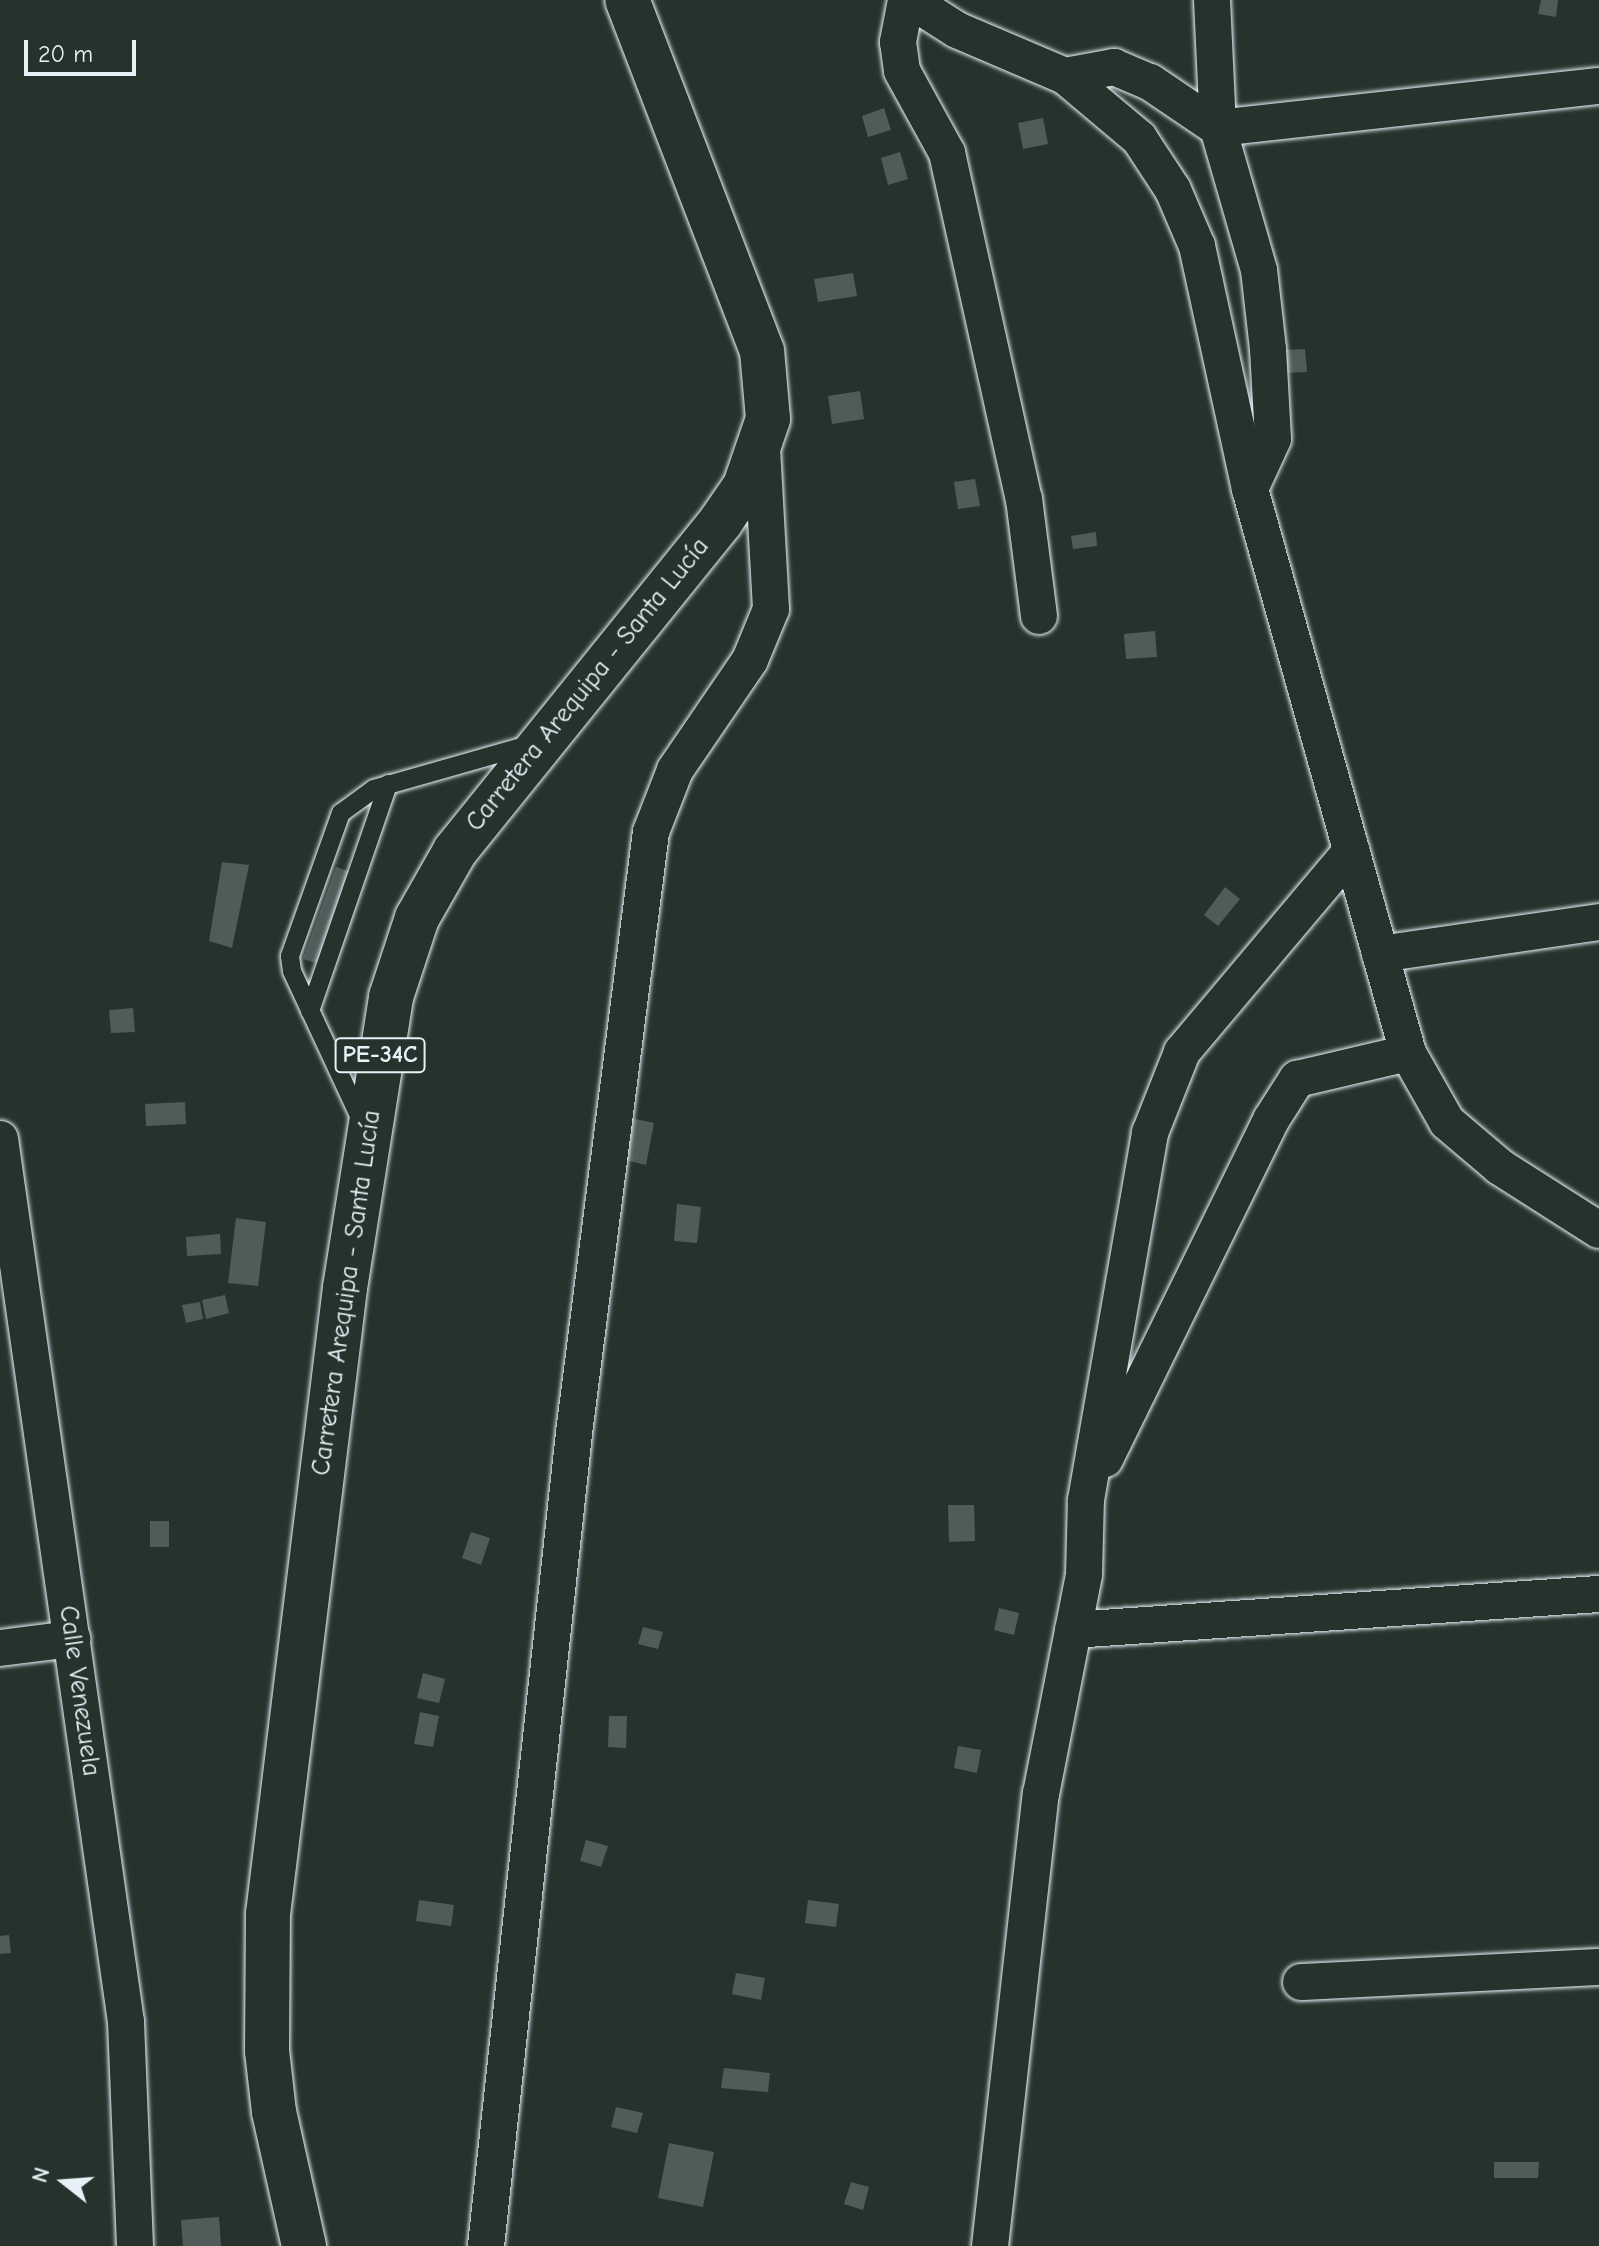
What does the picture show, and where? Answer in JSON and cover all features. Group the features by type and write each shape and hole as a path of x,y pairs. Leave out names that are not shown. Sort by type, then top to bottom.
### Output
{"main road":[{"name":"Carretera Arequipa - Santa Lucía","path":"304,2246 274,2112 267,2051 268,1914 384,1028 417,918 455,851 538,742 721,521 745,486 761,446 769,393 762,351 627,0"}],"street":[{"path":"1039,616 1024,499 947,153 902,71 898,42 908,0 957,30 1065,76 1139,138 1173,190 1197,246 1250,489 1408,1053 1447,1122 1500,1167 1599,1230"},
{"path":"1212,0 1218,128 1259,270 1268,349 1273,439 1250,489"},
{"path":"1065,76 1114,67 1150,82 1218,128 1599,86"},
{"path":"486,2246 574,1433 651,832 675,770 750,660 771,609 761,446"},
{"path":"990,2246 1041,1794 1084,1574 1086,1500 1150,1133 1182,1052 1351,851"},
{"path":"1380,954 1599,922"},
{"path":"1086,1500 1224,1214 1297,1079 1408,1053"},
{"name":"Calle Venezuela","path":"0,1139 126,2022 135,2246"},
{"path":"1073,1630 1599,1594"},
{"path":"0,1648 72,1639"},
{"path":"1301,1982 1599,1967"}],"lane":[{"path":"368,1134 310,1011 290,956 341,813 388,784 538,742"},
{"path":"310,1011 388,784"}],"building":[{"path":"1541,0 1558,0 1556,17 1538,14"},
{"path":"884,108 891,130 868,137 862,116"},
{"path":"1043,118 1048,144 1023,149 1018,123"},
{"path":"900,152 908,179 888,185 881,158"},
{"path":"853,273 857,296 818,302 814,279"},
{"path":"1305,349 1307,372 1285,373 1284,350"},
{"path":"860,391 864,419 832,424 828,396"},
{"path":"975,479 980,506 958,509 954,482"},
{"path":"1096,532 1097,546 1073,549 1071,536"},
{"path":"1155,631 1157,657 1126,659 1124,634"},
{"path":"222,862 249,865 232,948 209,941"},
{"path":"336,867 351,872 319,964 303,959"},
{"path":"1225,887 1240,899 1218,926 1204,915"},
{"path":"133,1008 135,1032 111,1033 109,1010"},
{"path":"185,1102 186,1124 146,1126 145,1104"},
{"path":"630,1118 654,1123 646,1165 621,1159"},
{"path":"677,1204 701,1207 697,1243 674,1241"},
{"path":"236,1218 266,1222 258,1286 228,1283"},
{"path":"220,1234 221,1254 187,1256 186,1237"},
{"path":"225,1295 229,1313 206,1319 202,1300"},
{"path":"200,1302 203,1319 186,1323 182,1305"},
{"path":"948,1505 974,1505 975,1541 949,1542"},
{"path":"150,1521 169,1521 169,1547 150,1547"},
{"path":"471,1532 490,1538 481,1565 462,1558"},
{"path":"999,1608 1019,1613 1014,1635 994,1630"},
{"path":"643,1627 663,1632 658,1649 638,1644"},
{"path":"423,1673 445,1679 439,1703 417,1698"},
{"path":"420,1712 439,1716 433,1747 414,1744"},
{"path":"609,1716 627,1716 626,1748 608,1747"},
{"path":"958,1746 981,1750 977,1773 954,1768"},
{"path":"586,1840 608,1846 601,1867 580,1861"},
{"path":"419,1900 454,1905 451,1926 416,1921"},
{"path":"808,1900 839,1904 836,1927 805,1923"},
{"path":"9,1935 11,1953 0,1954 0,1936"},
{"path":"736,1973 765,1978 761,2000 732,1994"},
{"path":"724,2068 770,2073 768,2092 721,2088"},
{"path":"616,2107 643,2113 637,2133 611,2127"},
{"path":"669,2143 714,2152 703,2207 658,2198"},
{"path":"1494,2162 1539,2162 1538,2178 1494,2178"},
{"path":"851,2182 869,2187 863,2210 844,2204"},
{"path":"219,2217 221,2246 183,2246 181,2220"}]}
